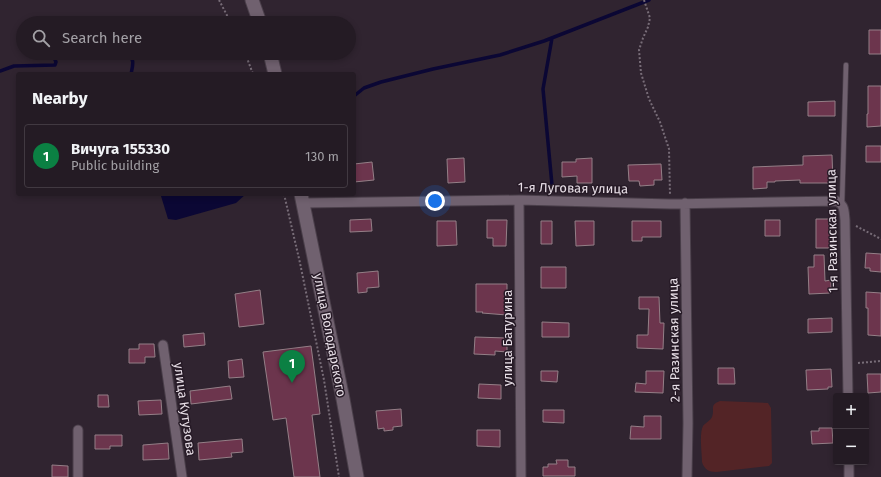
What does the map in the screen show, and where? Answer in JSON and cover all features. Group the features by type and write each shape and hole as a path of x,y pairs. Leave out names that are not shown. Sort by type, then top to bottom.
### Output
{"main road":[{"path":"252,0 258,16"},
{"path":"272,60 275,72"},
{"name":"улица Володарского","path":"302,199 344,399 357,477"}],"street":[{"name":"1-я Луговая улица","path":"302,199 519,200 670,204 837,201 842,204"},
{"name":"улица Батурина","path":"519,200 521,477"},
{"name":"2-я Разинская улица","path":"685,203 688,423 687,477"},
{"name":"1-я Разинская улица","path":"842,204 844,208 845,220 848,393"},
{"name":"улица Кутузова","path":"163,345 182,477"},
{"path":"78,430 78,477"},
{"path":"849,465 850,477"}],"lane":[{"name":"1-я Разинская улица","path":"842,204 846,65"}],"path":[{"path":"219,0 227,16"},
{"path":"644,0 650,18 639,50 642,73 649,99 660,122 669,149 670,204"},
{"path":"248,60 252,72"},
{"path":"284,196 324,380 339,477"},
{"path":"845,220 881,239"},
{"path":"847,364 881,361"}],"shaded area":[{"path":"161,196 244,196 236,203 176,220 168,219"},
{"path":"720,401 768,403 771,408 772,463 769,466 716,472 709,471 704,467 702,462 702,429 712,417 713,406"}],"building":[{"path":"869,30 881,30 881,54 869,54"},
{"path":"868,86 881,86 881,126 867,127"},
{"path":"835,101 835,116 808,116 808,102"},
{"path":"866,146 881,146 881,162 866,162"},
{"path":"832,155 833,183 800,183 800,180 775,181 767,182 767,188 753,189 753,167 803,165 803,156"},
{"path":"464,158 465,182 448,183 447,159"},
{"path":"592,158 592,183 577,183 577,176 562,177 562,162 576,162 576,159"},
{"path":"372,162 374,180 356,182 356,164"},
{"path":"661,164 662,180 654,180 654,185 640,186 639,181 629,181 628,165"},
{"path":"371,219 372,231 350,232 350,220"},
{"path":"816,219 831,219 832,248 816,248"},
{"path":"487,220 507,220 506,246 493,246 493,238 487,238"},
{"path":"765,220 780,220 780,236 765,236"},
{"path":"437,221 456,221 457,245 437,246"},
{"path":"541,221 552,221 552,244 541,244"},
{"path":"575,221 594,221 594,245 576,246"},
{"path":"632,221 661,221 661,237 642,237 642,241 632,241"},
{"path":"866,253 881,254 881,272 870,271 870,268 865,268"},
{"path":"814,255 824,255 825,281 831,280 831,293 809,294 808,267 814,267"},
{"path":"541,267 566,267 566,288 541,288"},
{"path":"378,271 379,287 367,288 367,292 358,293 357,273"},
{"path":"476,284 507,284 507,315 476,312"},
{"path":"260,290 264,324 239,327 235,294"},
{"path":"866,292 881,293 881,336 868,335 868,308 866,308"},
{"path":"639,297 659,297 660,323 664,323 663,349 637,348 637,335 648,335 649,309 639,309"},
{"path":"832,318 832,332 808,333 808,319"},
{"path":"542,322 569,323 569,337 542,337"},
{"path":"204,333 205,345 184,347 183,335"},
{"path":"475,337 507,338 507,352 495,351 495,355 474,354"},
{"path":"139,344 154,344 155,357 145,357 145,363 129,363 129,349 139,349"},
{"path":"311,346 320,414 312,415 320,477 294,477 286,418 273,420 263,352"},
{"path":"242,359 244,377 229,378 228,361"},
{"path":"718,368 734,368 735,384 718,384"},
{"path":"831,369 832,387 828,387 828,389 807,390 806,370"},
{"path":"541,371 558,371 557,382 541,381"},
{"path":"646,371 664,371 663,393 635,392 636,383 646,384"},
{"path":"867,374 881,374 881,392 868,393"},
{"path":"479,384 501,385 501,399 478,398"},
{"path":"230,386 232,399 191,404 190,391"},
{"path":"98,395 108,395 109,407 98,407"},
{"path":"161,400 162,414 139,415 138,401"},
{"path":"401,409 402,426 393,427 393,430 384,431 384,428 378,429 376,411"},
{"path":"543,410 564,410 564,423 543,422"},
{"path":"644,416 661,416 661,439 630,439 631,426 644,427"},
{"path":"819,428 832,428 833,443 812,444 811,431 819,431"},
{"path":"477,430 500,430 500,447 477,446"},
{"path":"95,435 122,435 122,446 110,446 110,449 95,449"},
{"path":"242,439 243,452 231,453 232,457 199,460 198,443"},
{"path":"168,443 169,459 143,460 143,445"},
{"path":"556,460 568,460 568,467 575,467 575,476 543,476 543,467 548,467 548,464 557,464"},
{"path":"52,465 68,466 68,477 52,477"}],"waterway":[{"path":"356,94 364,88 381,82 500,55 544,41 649,0"},
{"path":"552,38 543,89 552,185"},
{"path":"0,71 14,66 55,65 55,60"},
{"path":"131,72 133,65 132,60"}],"place":[{"name":"Вичуга 155330","path":"292,383"}]}
